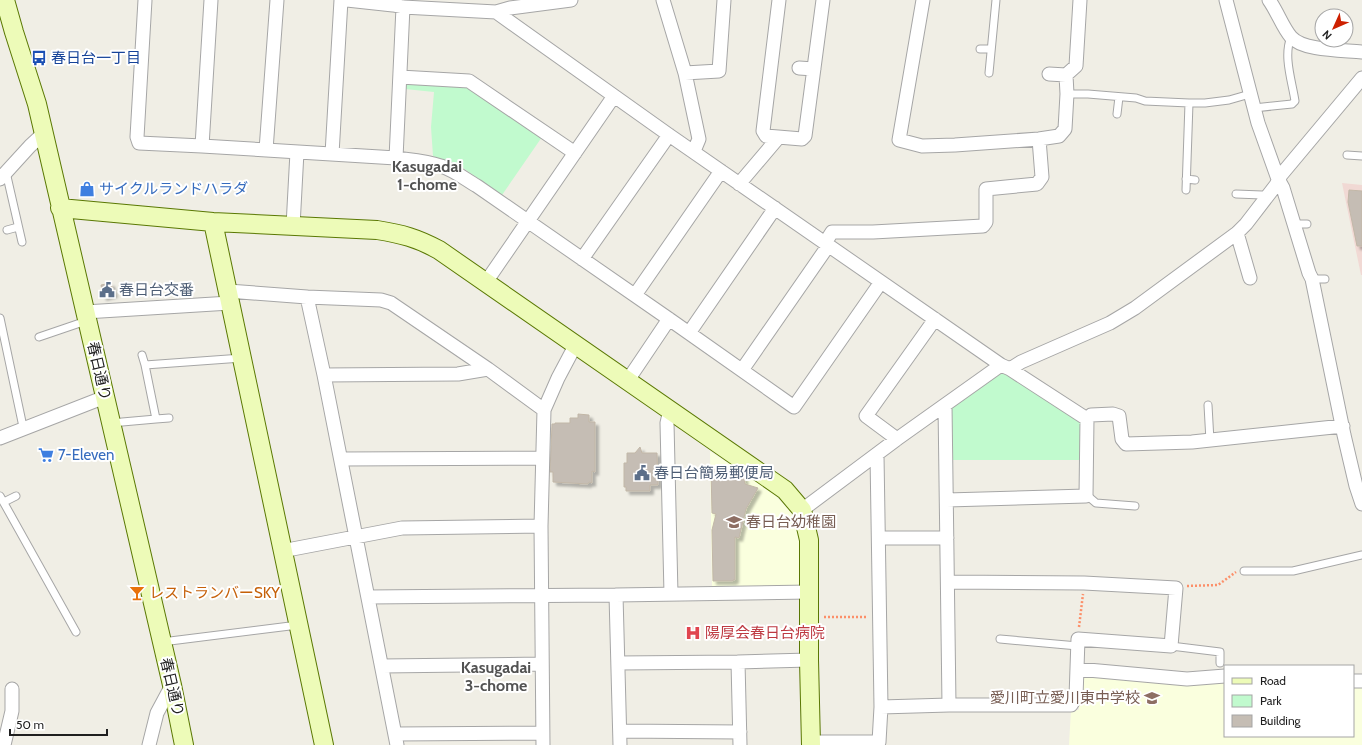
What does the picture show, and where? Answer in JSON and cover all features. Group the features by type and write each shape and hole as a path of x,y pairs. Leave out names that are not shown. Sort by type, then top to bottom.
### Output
{"street":[{"name":"春日通り","path":"5,0 7,35 37,104 44,133 60,208 172,685 184,745"},
{"path":"145,0 137,137 139,143 396,158 420,161 440,166 458,174 528,221 794,407 881,282"},
{"path":"202,146 211,0"},
{"path":"266,150 277,0"},
{"path":"332,154 341,0"},
{"path":"347,0 496,12 510,8 571,0"},
{"path":"663,0 685,73 699,139 694,151"},
{"path":"685,73 719,71 724,0"},
{"path":"779,0 763,131 766,136 802,139 805,136 823,0"},
{"path":"923,0 894,141 922,146 955,141 1039,139 1059,136 1065,129 1067,94 1066,75"},
{"path":"1049,74 1066,75 1076,66 1080,0"},
{"path":"1226,0 1230,35 1250,94 1258,124 1278,179 1300,224 1309,273 1319,279 1341,400 1343,426 1359,503"},
{"path":"1268,0 1291,37 1300,44 1311,47 1362,52"},
{"path":"396,158 400,77 397,4"},
{"path":"496,12 739,184 881,282 1087,419"},
{"path":"798,68 814,69"},
{"path":"400,77 470,81 575,153"},
{"path":"802,510 945,405 1006,366 1020,362 1110,323 1135,308 1237,232 1246,224 1300,151 1362,78"},
{"path":"486,282 614,96"},
{"path":"3,176 44,133"},
{"path":"582,259 669,134"},
{"path":"739,184 778,138"},
{"path":"742,370 826,244 832,232 873,232 941,225 983,226 986,222 986,189 1037,184 1042,177 1039,139"},
{"path":"293,226 297,152"},
{"path":"635,295 721,170"},
{"path":"60,208 213,222 377,230 401,234 421,240 439,250 486,282 785,490 802,510 809,540 811,743 879,742 881,707 877,455"},
{"path":"689,333 775,208"},
{"path":"213,222 324,745"},
{"path":"1237,232 1250,278"},
{"path":"86,317 229,297 307,297 381,300 391,303 488,369 544,410"},
{"path":"307,297 341,459 396,740 543,739 541,526 544,410 558,378 576,344"},
{"path":"628,380 670,319"},
{"path":"897,439 866,416 935,319"},
{"path":"324,375 458,374 488,369"},
{"path":"0,438 105,397"},
{"path":"945,405 949,705"},
{"path":"670,410 667,423 671,594"},
{"path":"947,500 1086,496 1087,419 1091,415 1113,414 1119,416 1122,439 1126,444 1210,441 1343,426"},
{"path":"341,459 542,458"},
{"path":"282,551 402,528 541,526"},
{"path":"879,538 947,538"},
{"path":"881,707 949,705 1071,705 1076,698 1078,643 1171,646 1176,588 1084,583 948,582"},
{"path":"368,597 810,592"},
{"path":"616,595 620,745"},
{"path":"618,663 809,660"},
{"path":"620,731 740,738 738,662"},
{"path":"382,666 542,664"},
{"path":"1077,669 1187,679 1224,676"},
{"path":"149,745 157,713 172,685"},
{"path":"4,745 5,719 12,711 12,689"}],"lane":[{"path":"989,73 996,0"},
{"path":"1254,108 1292,104 1295,101 1288,60 1288,45 1291,37"},
{"path":"980,48 992,49"},
{"path":"1067,94 1088,94 1136,98 1145,101 1205,103 1229,100 1250,94"},
{"path":"1117,114 1119,97"},
{"path":"1186,190 1189,103"},
{"path":"1347,155 1362,156"},
{"path":"3,176 22,242"},
{"path":"1186,180 1195,180"},
{"path":"1236,194 1262,195 1266,198"},
{"path":"8,230 18,227"},
{"path":"39,337 86,317"},
{"path":"0,318 22,422 25,429"},
{"path":"142,355 156,419"},
{"path":"0,358 9,357"},
{"path":"144,365 242,358"},
{"path":"1208,404 1210,441"},
{"path":"111,423 169,418"},
{"path":"16,496 2,499 76,632"},
{"path":"1086,496 1096,503 1136,506"},
{"path":"1244,571 1293,571 1362,555"},
{"path":"162,642 298,625"},
{"path":"1012,632 1012,640"},
{"path":"1000,639 1078,643"},
{"path":"1171,646 1220,652 1220,663"}],"path":[{"path":"1176,588 1181,586 1218,585 1236,572 1244,571"},
{"path":"1078,643 1084,583"},
{"path":"810,617 880,617"}],"shaded area":[{"path":"1342,183 1362,185 1362,275 1361,275"},
{"path":"710,451 772,492 789,510 795,520 800,540 800,586 712,588"},
{"name":"愛川町立愛川東中学校","path":"1087,674 1224,681 1224,737 1354,737 1354,685 1362,686 1362,745 1069,745 1071,710 1079,710 1080,680"}],"green space":[{"path":"406,82 469,86 542,137 502,195 463,168 433,156 431,127 434,92 405,89"},
{"path":"1004,370 1082,422 1082,460 953,460 950,409"}],"building":[{"path":"1349,190 1362,191 1362,246 1357,246 1348,202"},
{"name":"春日台交番","path":"111,283 114,294 103,297 101,285"},
{"path":"578,414 589,415 589,422 595,422 595,472 592,471 592,483 553,482 553,472 550,472 552,424 570,423 570,418 578,418"},
{"name":"春日台簡易郵便局","path":"640,447 642,453 657,453 658,485 650,485 650,491 626,491 626,487 624,487 624,463 627,463 627,453 635,453"},
{"path":"711,468 744,477 745,484 758,488 746,509 739,538 735,537 735,580 733,581 713,581 712,530 716,514 712,513"}],"place":[{"name":"春日台一丁目","path":"39,58"},
{"name":"サイクルランドハラダ","path":"87,189"},
{"name":"春日台交番","path":"107,290"},
{"name":"7-Eleven","path":"46,455"},
{"name":"春日台簡易郵便局","path":"642,473"},
{"name":"春日台幼稚園","path":"734,522"},
{"name":"レストランバーSKY","path":"137,593"},
{"name":"陽厚会春日台病院","path":"693,633"},
{"name":"愛川町立愛川東中学校","path":"1152,698"}],"district":[{"name":"Kasugadai 1-chome","path":"427,175"},
{"name":"Kasugadai 3-chome","path":"496,676"}]}
